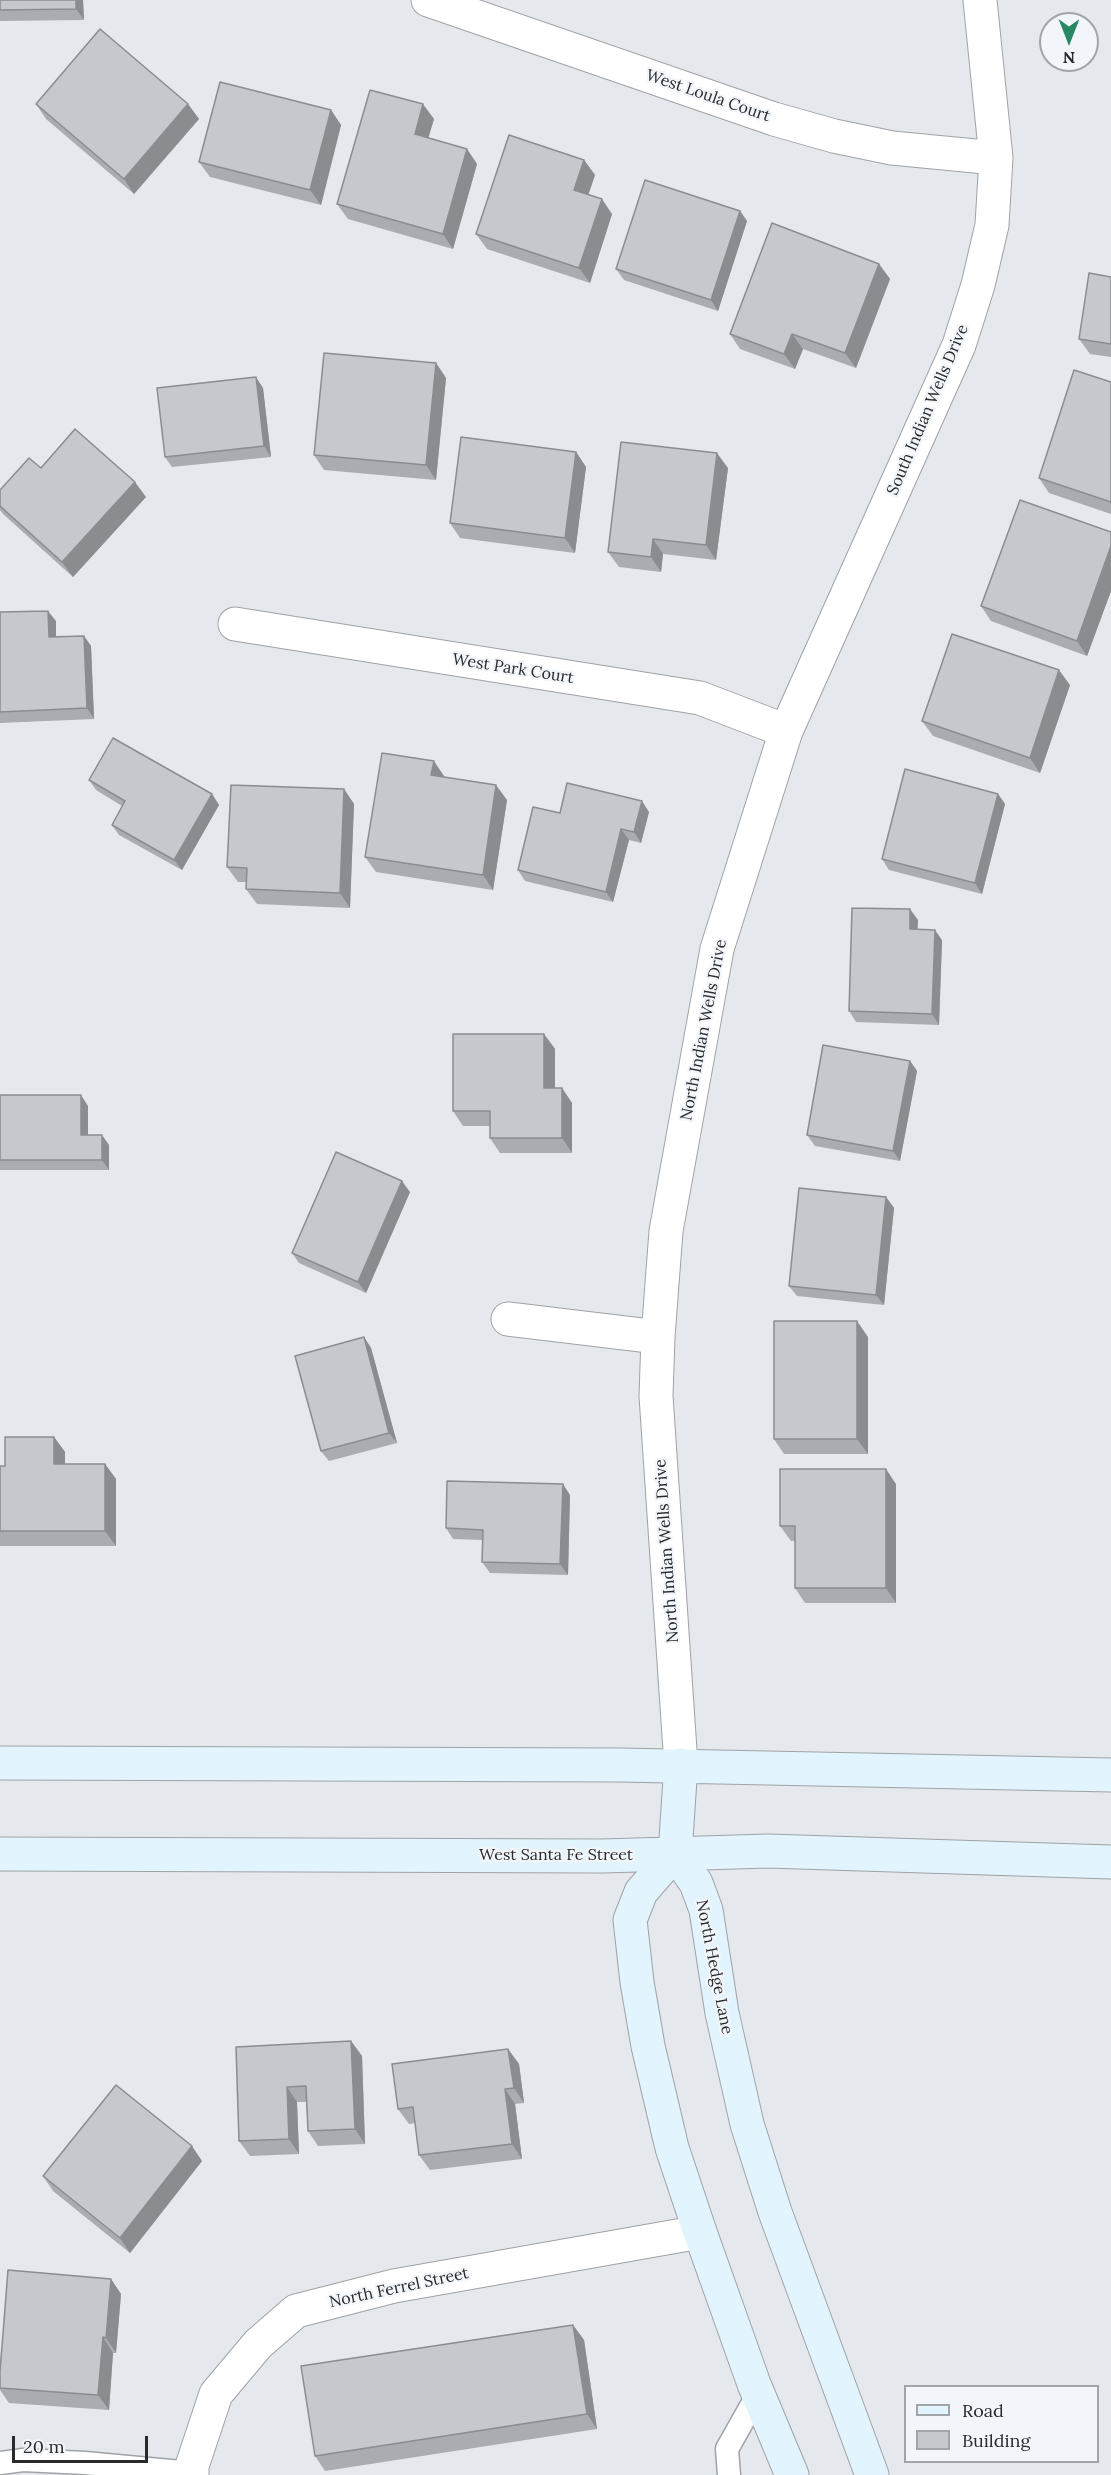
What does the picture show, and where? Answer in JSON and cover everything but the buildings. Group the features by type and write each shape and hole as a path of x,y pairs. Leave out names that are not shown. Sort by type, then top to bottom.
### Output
{"street":[{"name":"West Loula Court","path":"428,0 774,119 834,136 892,148 996,158"},
{"name":"South Indian Wells Drive","path":"786,731 959,345 978,285 992,225 996,158 981,0"},
{"name":"West Park Court","path":"235,624 700,698 786,731"},
{"name":"North Indian Wells Drive","path":"681,1765 656,1396 666,1231 717,949 786,731"},
{"path":"508,1319 658,1337"},
{"path":"0,1763 681,1765 1111,1775"},
{"path":"681,1765 675,1853 641,1892 630,1920 637,1982 648,2046 672,2148 758,2394 792,2475"},
{"name":"West Santa Fe Street","path":"0,1854 603,1856 768,1851 1111,1862"},
{"name":"North Hedge Lane","path":"675,1853 696,1883 706,1910 722,2013 747,2124 775,2212 872,2475"},
{"name":"North Ferrel Street","path":"192,2474 192,2466 216,2394 258,2344 296,2311 394,2286 700,2232"}],"lane":[{"path":"729,2475 727,2449 758,2394"},
{"path":"0,2463 23,2460 75,2462 192,2474"}]}
